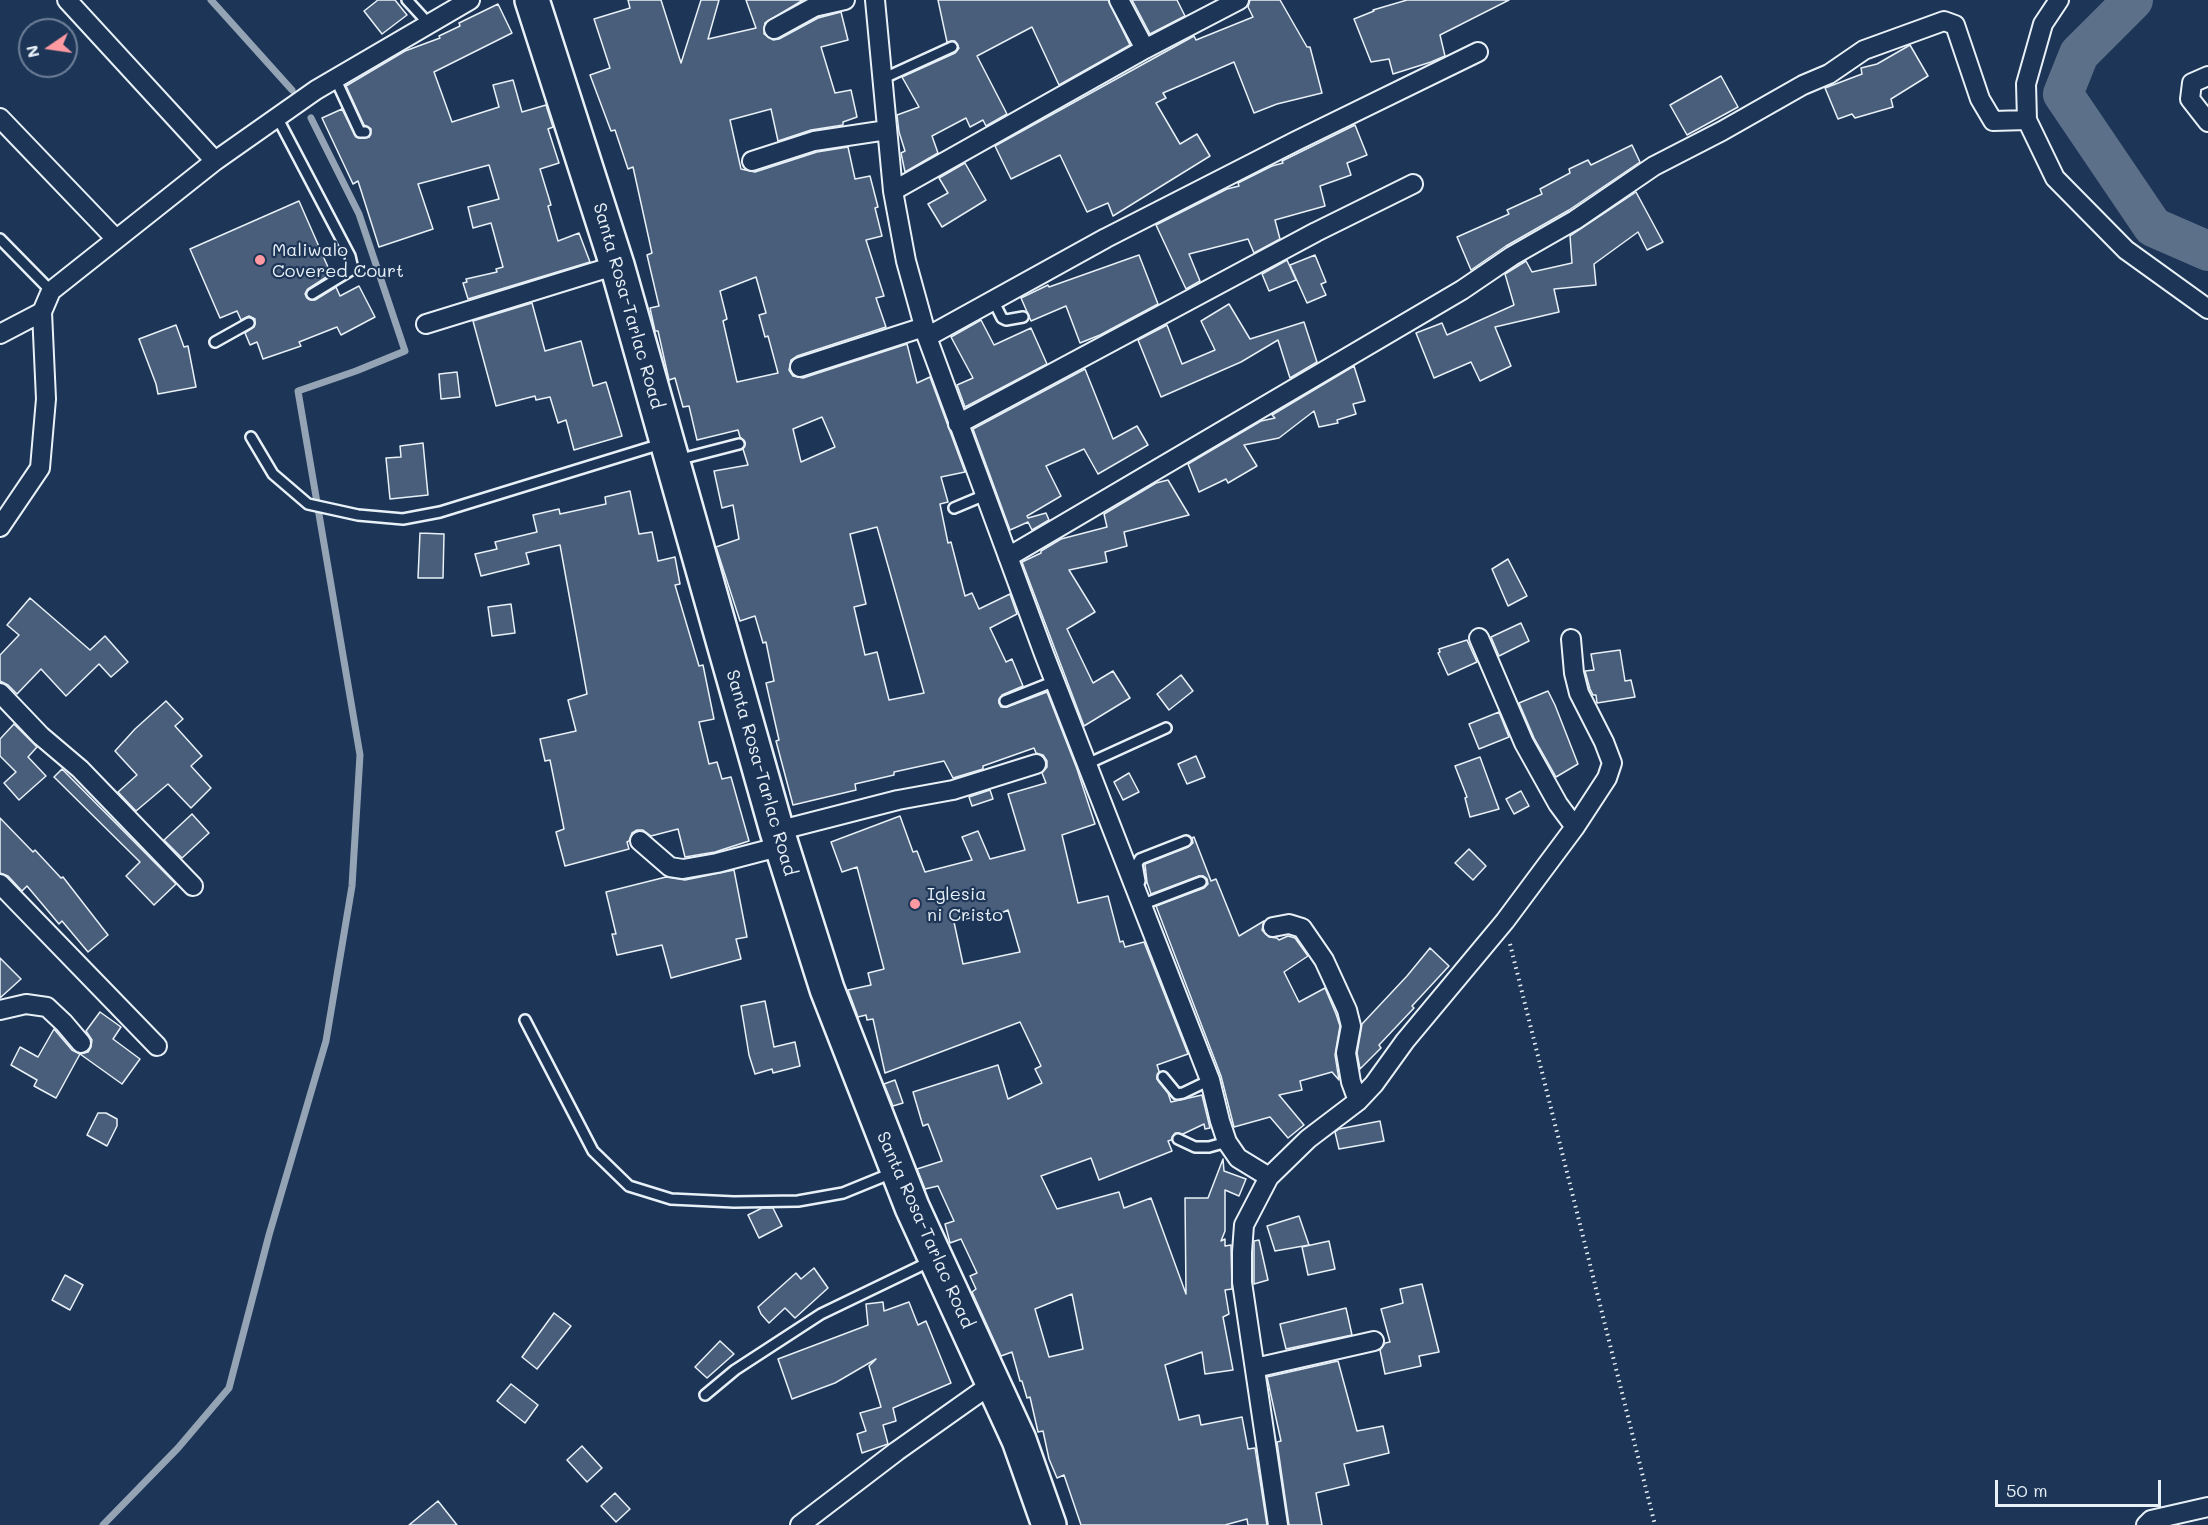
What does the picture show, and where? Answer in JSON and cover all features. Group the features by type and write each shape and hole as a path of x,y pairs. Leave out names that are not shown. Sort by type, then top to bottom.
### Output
{"highway":[{"name":"Santa Rosa-Tarlac Road","path":"532,0 617,265 780,838 827,989 897,1171 1019,1440 1049,1525"}],"street":[{"path":"67,0 215,161"},
{"path":"0,527 9,517 40,468 46,399 42,312 51,291 215,161 277,117 335,78 470,0"},
{"path":"875,0 893,191 906,261 925,332 1055,681 1210,1080 1227,1142 1238,1158 1269,1177"},
{"path":"1119,0 1145,49"},
{"path":"893,191 1145,49 1239,0"},
{"path":"2059,0 2043,24 2026,84 2027,120 2055,178 2126,250 2208,309"},
{"path":"774,29 814,7 839,1"},
{"path":"1008,557 1462,290 1512,256 1575,220 1654,166 1803,85 1829,74 1864,50 1944,21 1955,25 1980,99 1993,121 2027,120"},
{"path":"800,367 925,332 993,300 1106,238 1317,131 1478,52"},
{"path":"2208,76 2192,83 2190,99 2208,122"},
{"path":"0,118 116,239"},
{"path":"752,161 814,141 887,130"},
{"path":"958,424 1316,232 1413,184"},
{"path":"426,324 617,265"},
{"path":"0,334 42,312"},
{"path":"1479,638 1524,743 1558,804 1575,826"},
{"path":"1278,1525 1242,1282 1245,1225 1269,1177 1308,1139 1358,1101 1374,1084 1405,1041 1505,921 1575,826 1606,778 1612,763 1579,693 1574,673 1571,639"},
{"path":"0,693 41,736 80,769 194,886"},
{"path":"640,841 670,867 683,869 717,863 780,838 898,800 953,790 1036,764"},
{"path":"0,884 157,1046"},
{"path":"1274,927 1289,924 1302,928 1324,960 1347,1010 1351,1026 1346,1053 1351,1082 1358,1101"},
{"path":"0,1010 26,1004 47,1007 81,1043"},
{"path":"1255,1368 1374,1341"},
{"path":"800,1525 897,1451 993,1383"},
{"path":"2146,1525 2151,1521 2208,1507"}],"lane":[{"path":"407,0 429,24"},
{"path":"882,79 952,47"},
{"path":"335,78 360,132 365,132"},
{"path":"277,117 350,256 353,269 312,294"},
{"path":"0,239 51,291"},
{"path":"993,300 1002,318 1006,320 1023,317"},
{"path":"215,342 249,323"},
{"path":"251,437 273,474 308,504 358,515 403,519 440,512 669,452 739,444"},
{"path":"954,507 985,495"},
{"path":"1005,701 1055,681"},
{"path":"1087,764 1166,728"},
{"path":"1133,884 1140,880 1137,864 1140,859 1186,841"},
{"path":"1141,905 1201,882"},
{"path":"525,1020 593,1150 630,1186 671,1199 734,1202 798,1201 843,1193 897,1171"},
{"path":"1163,1077 1177,1094 1210,1080"},
{"path":"1178,1139 1195,1146 1209,1147 1227,1142"},
{"path":"705,1395 735,1370 821,1314 936,1259"}],"path":[{"path":"1505,921 1656,1525"}],"building":[{"path":"378,0 395,0 407,15 382,34 364,11"},
{"path":"628,0 661,0 681,63 701,0 719,0 708,39 756,28 746,0 803,0 765,23 764,34 773,40 818,18 841,12 848,40 821,47 835,93 851,90 857,117 843,122 843,125 811,130 778,141 771,109 730,120 741,169 755,172 817,152 848,147 855,179 870,176 878,207 875,208 882,236 866,240 884,296 876,298 886,327 797,356 791,360 789,370 793,376 803,378 907,344 917,383 930,377 965,472 941,477 948,502 940,504 948,543 951,542 965,596 972,593 979,609 1010,594 1017,614 990,628 1006,662 1012,659 1023,686 1002,695 999,703 1001,707 1007,707 1047,692 1077,769 1095,824 1062,835 1078,903 1108,896 1120,942 1123,941 1125,947 1144,942 1188,1054 1157,1065 1159,1071 1157,1079 1168,1093 1171,1102 1202,1095 1210,1128 1205,1129 1204,1124 1183,1134 1175,1133 1168,1141 1172,1151 1099,1180 1091,1158 1041,1176 1057,1209 1119,1192 1124,1208 1151,1198 1186,1294 1185,1198 1208,1198 1223,1159 1224,1171 1246,1179 1239,1196 1225,1190 1225,1231 1221,1241 1225,1239 1225,1246 1231,1245 1232,1289 1225,1290 1229,1314 1223,1317 1233,1370 1205,1374 1202,1352 1165,1365 1179,1420 1199,1415 1201,1425 1242,1417 1248,1449 1255,1448 1267,1525 1248,1525 1247,1519 1225,1525 1081,1525 1064,1475 1057,1478 1049,1459 1043,1431 1038,1432 1030,1397 1027,1398 1022,1381 1020,1381 1012,1352 1001,1356 972,1292 976,1289 970,1276 977,1273 961,1239 950,1243 945,1224 954,1221 938,1186 925,1189 917,1169 942,1161 928,1124 923,1126 913,1092 998,1065 1008,1099 1042,1083 1035,1069 1041,1066 1020,1022 885,1073 873,1019 867,1020 866,1015 858,1017 848,990 871,985 868,973 884,969 857,867 842,872 831,842 900,816 913,852 917,851 925,872 972,860 962,837 978,831 990,859 1025,850 1008,794 1046,783 1042,773 1047,767 1047,761 1043,755 1036,753 1034,748 983,766 983,769 953,778 944,761 894,772 894,775 855,784 856,790 793,805 776,741 779,740 766,683 774,681 766,642 763,643 755,616 740,621 716,547 739,539 733,505 722,508 714,471 748,465 743,449 745,442 738,430 697,440 689,406 683,407 675,378 669,380 658,331 655,331 650,308 659,306 647,255 652,253 633,167 628,169 615,130 611,131 590,75 610,68 594,19 630,8","holes":["756,277 766,313 759,315 765,337 768,336 778,373 737,382 723,321 727,319 720,291","822,417 835,447 801,462 793,429","877,527 924,693 889,700 877,652 865,655 854,607 866,604 850,534","1008,910 1020,952 963,964 954,922 989,913 990,918","1072,1294 1083,1349 1049,1357 1035,1309"]},
{"path":"938,0 1108,0 1130,45 1059,85 1032,27 977,56 1007,114 986,126 983,120 970,127 966,118 932,136 938,153 905,172 901,153 905,151 897,115 919,107 902,77 955,53 959,48 955,41 947,42"},
{"path":"1132,0 1177,0 1185,16 1150,34"},
{"path":"1250,0 1280,0 1307,47 1310,47 1322,93 1277,104 1254,113 1234,62 1163,93 1166,98 1156,103 1180,144 1197,134 1210,156 1113,216 1108,203 1087,212 1060,155 1011,179 995,146 1194,36 1196,40 1253,17 1248,7"},
{"path":"1407,0 1509,0 1440,35 1445,56 1393,74 1389,59 1371,62 1354,19 1373,10"},
{"path":"498,4 512,33 434,72 452,122 499,107 493,85 513,80 522,112 546,105 553,127 548,129 559,163 540,169 551,205 548,206 558,241 579,233 590,262 468,299 463,283 467,282 466,279 497,272 496,269 503,267 491,223 473,228 468,207 499,199 489,165 418,184 433,229 379,247 358,181 353,184 322,118 342,109 356,137 369,137 371,129 364,125 346,86 405,51 440,38 439,36 460,26 459,23"},
{"path":"1910,45 1928,76 1891,99 1893,107 1855,118 1852,114 1838,119 1825,88 1862,74 1861,68 1877,64"},
{"path":"1721,76 1738,107 1687,135 1670,105"},
{"path":"1355,125 1367,155 1347,163 1351,175 1320,186 1325,206 1275,220 1280,239 1254,253 1248,239 1189,254 1200,281 1186,289 1156,225 1227,189 1239,186 1238,183 1283,163 1282,161"},
{"path":"1632,145 1640,162 1569,210 1506,246 1471,270 1457,237 1509,214 1507,210 1542,194 1540,189 1570,173 1569,169 1588,160 1591,165"},
{"path":"965,163 986,200 942,227 928,204 948,193 939,178"},
{"path":"1636,192 1663,242 1647,250 1638,232 1594,264 1596,285 1554,289 1559,312 1495,327 1511,366 1480,381 1471,362 1434,378 1416,333 1442,323 1447,335 1514,305 1505,274 1526,261 1532,272 1572,263 1570,236"},
{"name":"Maliwalo Covered Court","path":"299,201 331,274 308,289 305,294 307,298 315,300 336,287 340,296 359,286 375,317 341,335 337,327 299,342 301,346 263,359 257,342 250,345 245,333 254,327 255,319 249,316 241,320 237,311 220,318 190,249"},
{"path":"1139,255 1158,304 1080,343 1066,306 1031,321 1021,298 1048,285 1049,287"},
{"path":"1315,255 1326,282 1321,284 1326,295 1307,303 1290,265"},
{"path":"1287,260 1296,280 1269,291 1262,274"},
{"path":"532,303 545,351 581,341 593,386 606,382 622,436 574,450 566,420 558,423 550,397 536,400 535,396 496,406 473,321"},
{"path":"1229,304 1250,339 1304,322 1317,362 1290,378 1278,340 1241,362 1161,397 1138,340 1167,325 1182,364 1215,350 1201,321"},
{"path":"981,320 994,345 1031,328 1047,364 965,407 957,385 973,378 951,337"},
{"path":"176,325 184,347 188,346 196,387 158,394 139,339"},
{"path":"1354,366 1365,401 1353,404 1356,414 1337,420 1338,423 1319,427 1314,411 1279,438 1244,445 1257,466 1228,483 1226,479 1199,492 1188,464 1261,421 1275,418 1272,415"},
{"path":"1085,369 1113,439 1137,426 1148,445 1098,474 1084,449 1046,466 1061,496 1027,516 1028,518 1046,513 1049,520 1032,530 1028,522 1010,530 973,429"},
{"path":"457,372 460,397 441,399 439,374"},
{"path":"423,443 428,495 390,499 386,458 401,457 400,446"},
{"path":"1168,480 1189,515 1124,532 1127,546 1105,552 1107,562 1069,570 1095,612 1067,629 1093,683 1113,671 1130,698 1084,726 1022,562 1041,553 1061,539 1107,527 1104,514 1156,483"},
{"path":"630,491 639,534 652,532 658,561 675,557 680,584 675,585 699,666 703,665 714,719 699,722 709,764 717,762 722,779 731,777 749,841 715,852 685,857 678,829 651,836 643,830 637,830 632,833 627,842 629,849 565,866 556,832 564,829 550,760 545,761 540,739 576,731 568,700 587,694 560,545 526,553 529,564 481,576 475,554 497,549 495,542 537,532 533,515 559,509 560,514 606,504 605,497"},
{"path":"420,533 444,534 443,578 418,578"},
{"path":"1508,559 1527,596 1508,606 1492,569"},
{"path":"30,598 90,650 105,636 128,662 111,677 99,664 66,696 41,669 17,694 0,681 0,655 19,635 7,625"},
{"path":"511,604 515,633 492,636 488,607"},
{"path":"1521,623 1529,641 1499,656 1491,637"},
{"path":"1467,640 1477,662 1448,675 1438,653 1439,649"},
{"path":"1620,650 1625,681 1631,680 1635,697 1597,703 1596,695 1593,695 1590,689 1585,671 1594,670 1591,654"},
{"path":"1181,675 1193,691 1169,710 1157,694"},
{"path":"1548,691 1578,764 1556,777 1534,738 1519,703"},
{"path":"166,701 183,719 175,726 202,756 191,766 211,788 191,808 168,784 136,811 118,792 137,775 115,751"},
{"path":"1499,712 1509,737 1479,749 1469,724"},
{"path":"14,724 37,747 28,757 46,776 19,800 4,783 16,772 0,756 0,739"},
{"path":"1196,756 1205,777 1187,784 1178,764"},
{"path":"1480,757 1499,809 1470,817 1465,798 1467,797 1455,766"},
{"path":"62,769 176,884 154,905 126,876 140,862 54,777"},
{"path":"1129,773 1139,792 1123,800 1114,782"},
{"path":"990,790 993,799 972,806 969,797"},
{"path":"1521,791 1529,806 1514,814 1506,799"},
{"path":"192,814 209,833 182,858 164,840"},
{"path":"0,818 33,852 35,850 61,878 63,877 108,935 88,952 62,921 59,924 27,886 22,891 8,876 0,873"},
{"path":"1194,837 1211,881 1216,879 1239,936 1264,921 1262,930 1269,937 1279,940 1288,936 1295,938 1308,956 1284,972 1299,1002 1325,988 1340,1026 1335,1055 1339,1080 1332,1072 1300,1081 1302,1090 1279,1095 1304,1125 1288,1138 1270,1117 1234,1127 1221,1076 1156,906 1204,888 1208,884 1207,879 1199,876 1151,894 1147,882 1145,864 1188,847 1193,843 1192,838"},
{"path":"1469,849 1486,866 1473,880 1455,863"},
{"path":"734,870 747,937 736,939 741,959 671,978 662,945 617,955 612,934 616,934 606,892 666,877 685,880"},
{"path":"1430,948 1449,966 1379,1045 1381,1048 1360,1069 1357,1053 1362,1024"},
{"path":"0,958 21,979 0,998"},
{"path":"765,1001 774,1047 795,1042 800,1066 773,1073 772,1069 755,1074 749,1055 741,1006"},
{"path":"100,1012 121,1027 113,1039 140,1059 122,1084 80,1054 88,1052 91,1047 92,1040 86,1031"},
{"path":"54,1029 72,1050 80,1054 56,1098 34,1086 37,1080 11,1065 20,1047 38,1057"},
{"path":"895,1080 903,1103 893,1106 884,1084"},
{"path":"98,1113 106,1113 117,1119 117,1126 107,1146 87,1135"},
{"path":"1380,1121 1384,1141 1339,1149 1335,1132 1339,1129"},
{"path":"762,1208 773,1208 782,1226 759,1238 748,1215"},
{"path":"1299,1216 1309,1245 1275,1251 1267,1226"},
{"path":"1259,1240 1268,1280 1254,1284 1254,1241"},
{"path":"1329,1241 1335,1269 1308,1275 1302,1247"},
{"path":"814,1268 828,1288 795,1318 785,1308 769,1323 758,1307 796,1273 801,1279"},
{"path":"65,1275 83,1285 70,1310 52,1300"},
{"path":"1422,1284 1439,1352 1419,1356 1421,1366 1385,1374 1380,1350 1385,1343 1390,1342 1381,1309 1403,1303 1400,1289"},
{"path":"883,1302 884,1311 909,1302 918,1325 926,1321 951,1383 893,1408 896,1421 883,1425 888,1444 862,1453 857,1434 866,1431 860,1413 881,1407 869,1366 876,1359 835,1383 792,1399 778,1359 868,1325 866,1304"},
{"path":"1346,1308 1352,1335 1286,1349 1280,1324"},
{"path":"554,1313 571,1326 537,1369 522,1357"},
{"path":"720,1341 734,1354 707,1378 695,1367"},
{"path":"1338,1361 1357,1431 1383,1426 1389,1453 1344,1464 1349,1485 1316,1493 1322,1525 1289,1525 1277,1442 1281,1441 1267,1377"},
{"path":"511,1384 538,1405 525,1423 497,1401"},
{"path":"582,1446 602,1468 587,1482 567,1460"},
{"path":"615,1493 630,1509 616,1522 601,1506"},
{"path":"438,1501 457,1525 409,1525"}],"waterway":[{"path":"211,0 292,90"},
{"path":"2133,0 2079,54 2063,94 2153,227 2208,251"},
{"path":"103,1525 178,1448 229,1388 269,1235 326,1041 352,886 360,755 298,391 405,351 359,214 311,118"}],"place":[{"name":"Maliwalo Covered Court","path":"260,260"},
{"name":"Iglesia ni Cristo","path":"915,904"}]}
